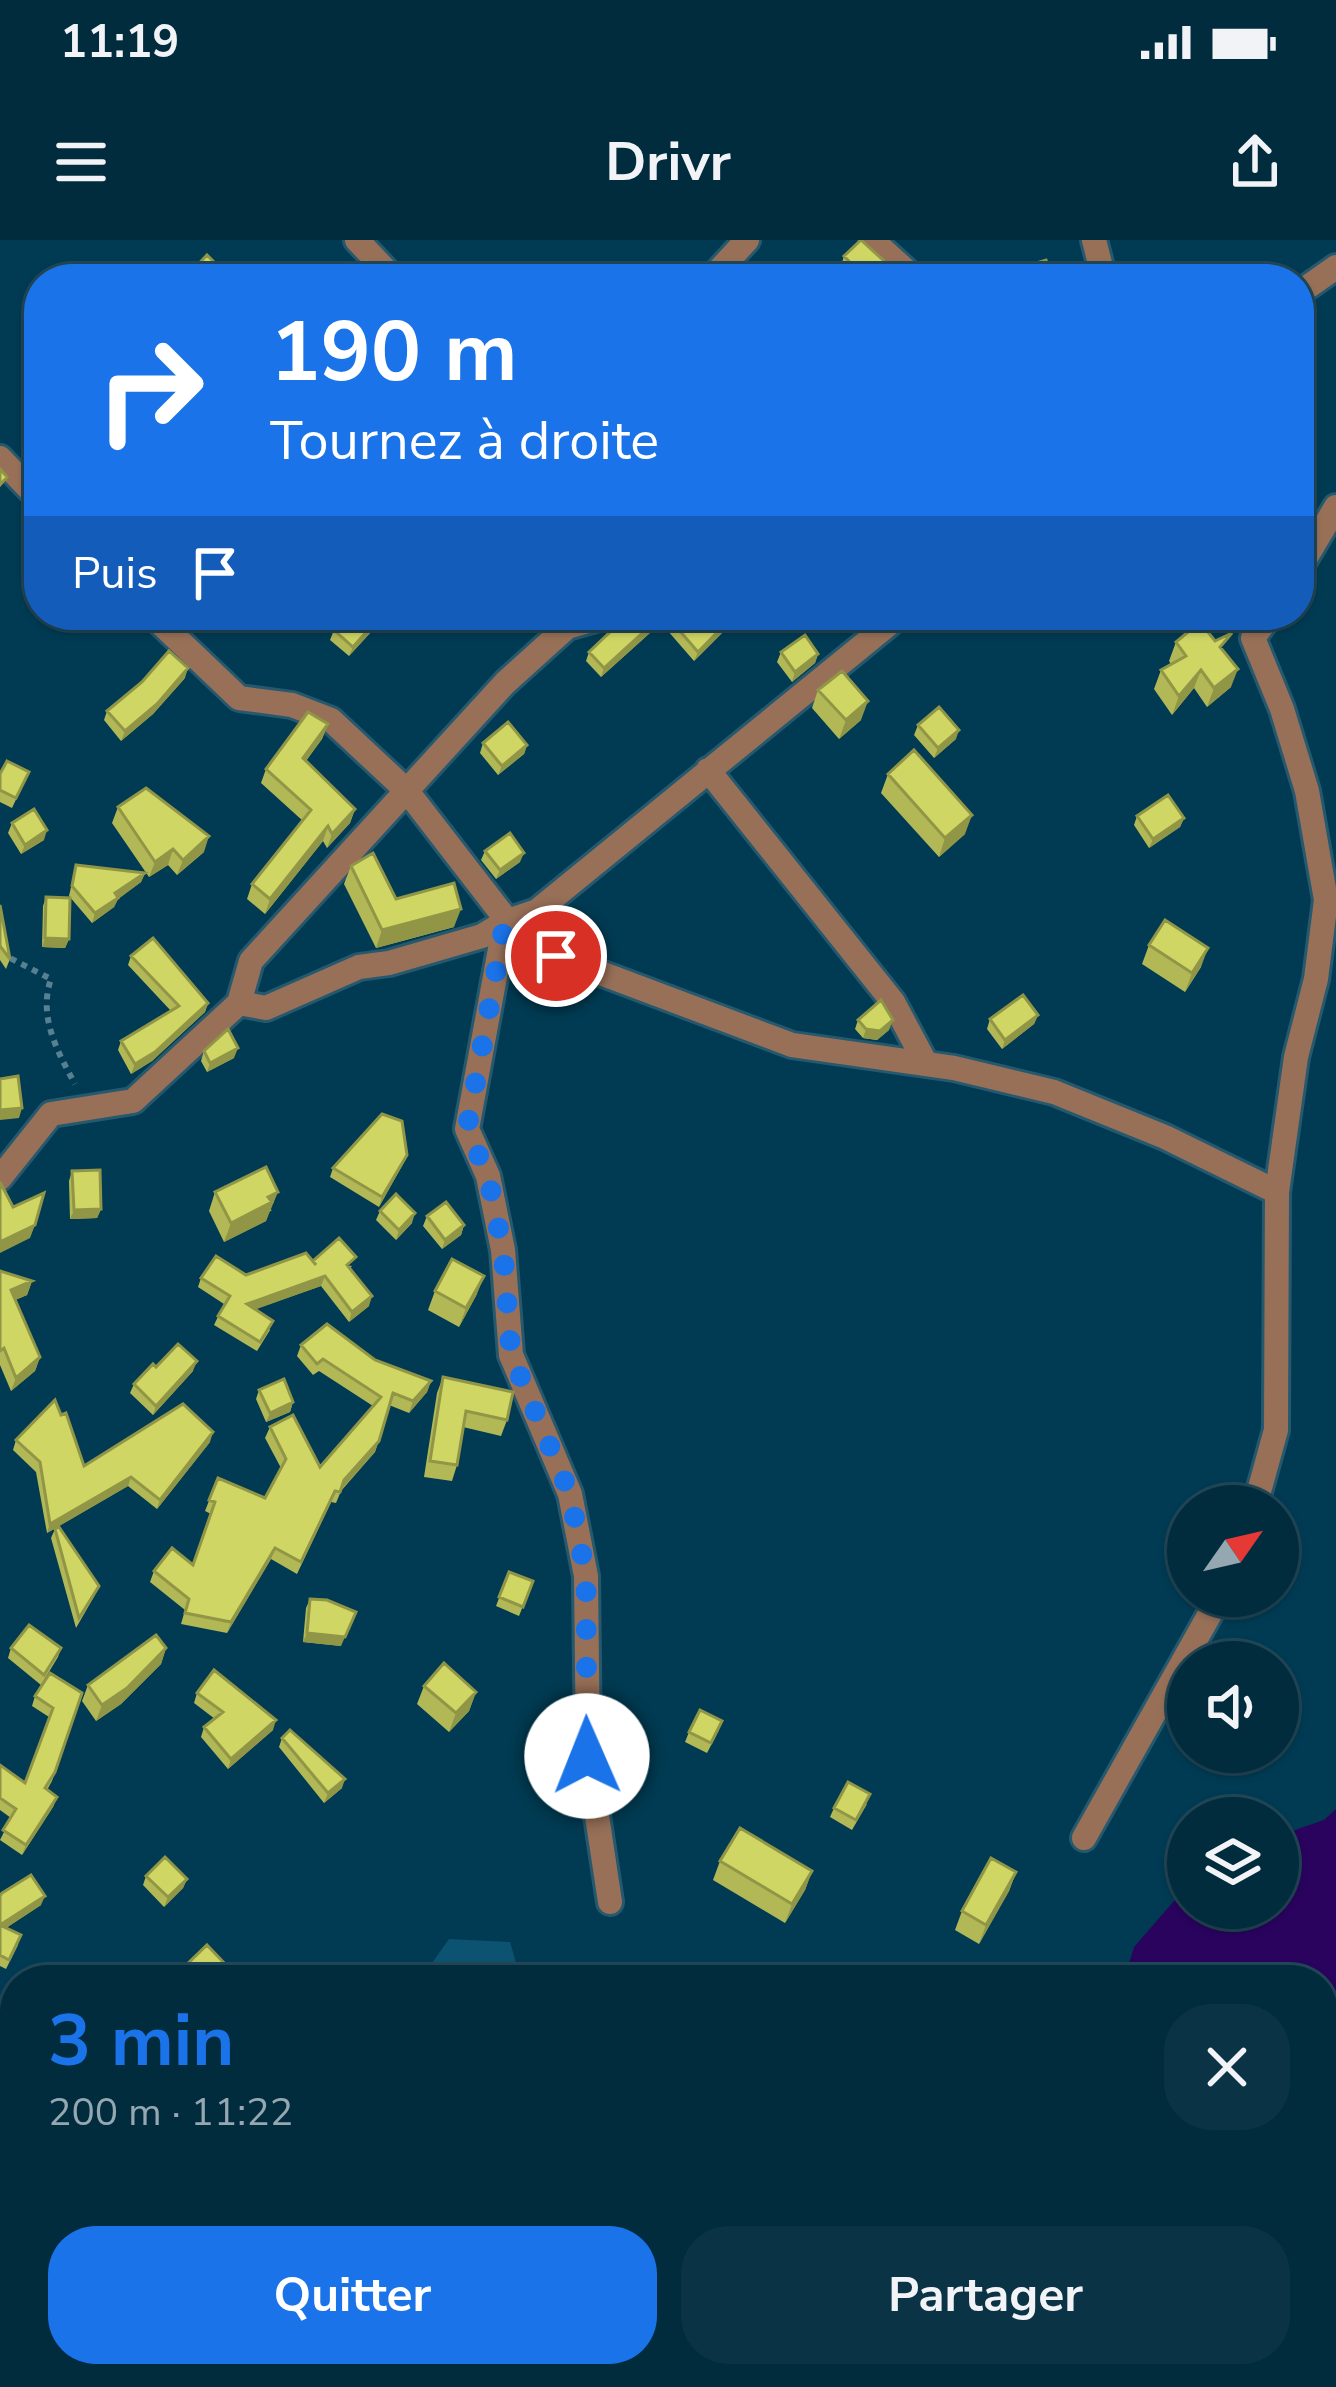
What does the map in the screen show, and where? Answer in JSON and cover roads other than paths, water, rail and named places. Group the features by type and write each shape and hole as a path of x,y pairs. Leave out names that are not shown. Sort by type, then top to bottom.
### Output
{"street":[{"path":"357,240 380,264"},
{"path":"725,264 747,240"},
{"path":"872,240 898,264"},
{"path":"0,458 24,483"},
{"path":"1314,544 1336,508"},
{"path":"168,630 238,698 292,705 332,720 406,790 526,945 793,1045 926,1064 1054,1092 1165,1137 1277,1192"},
{"path":"0,1178 51,1114 133,1101 239,1004 251,961 554,630"},
{"path":"239,1004 266,1008 359,967 482,936 537,911 881,630"},
{"path":"1248,630 1282,709 1307,791 1326,900 1277,1192 1276,1430 1261,1485"},
{"path":"1253,638 1259,630"},
{"path":"708,770 893,1002 926,1064"},
{"path":"505,922 467,1129 488,1176 503,1250 511,1354 570,1494 586,1576 587,1756 610,1902"},
{"path":"1084,1838 1208,1617"}]}
